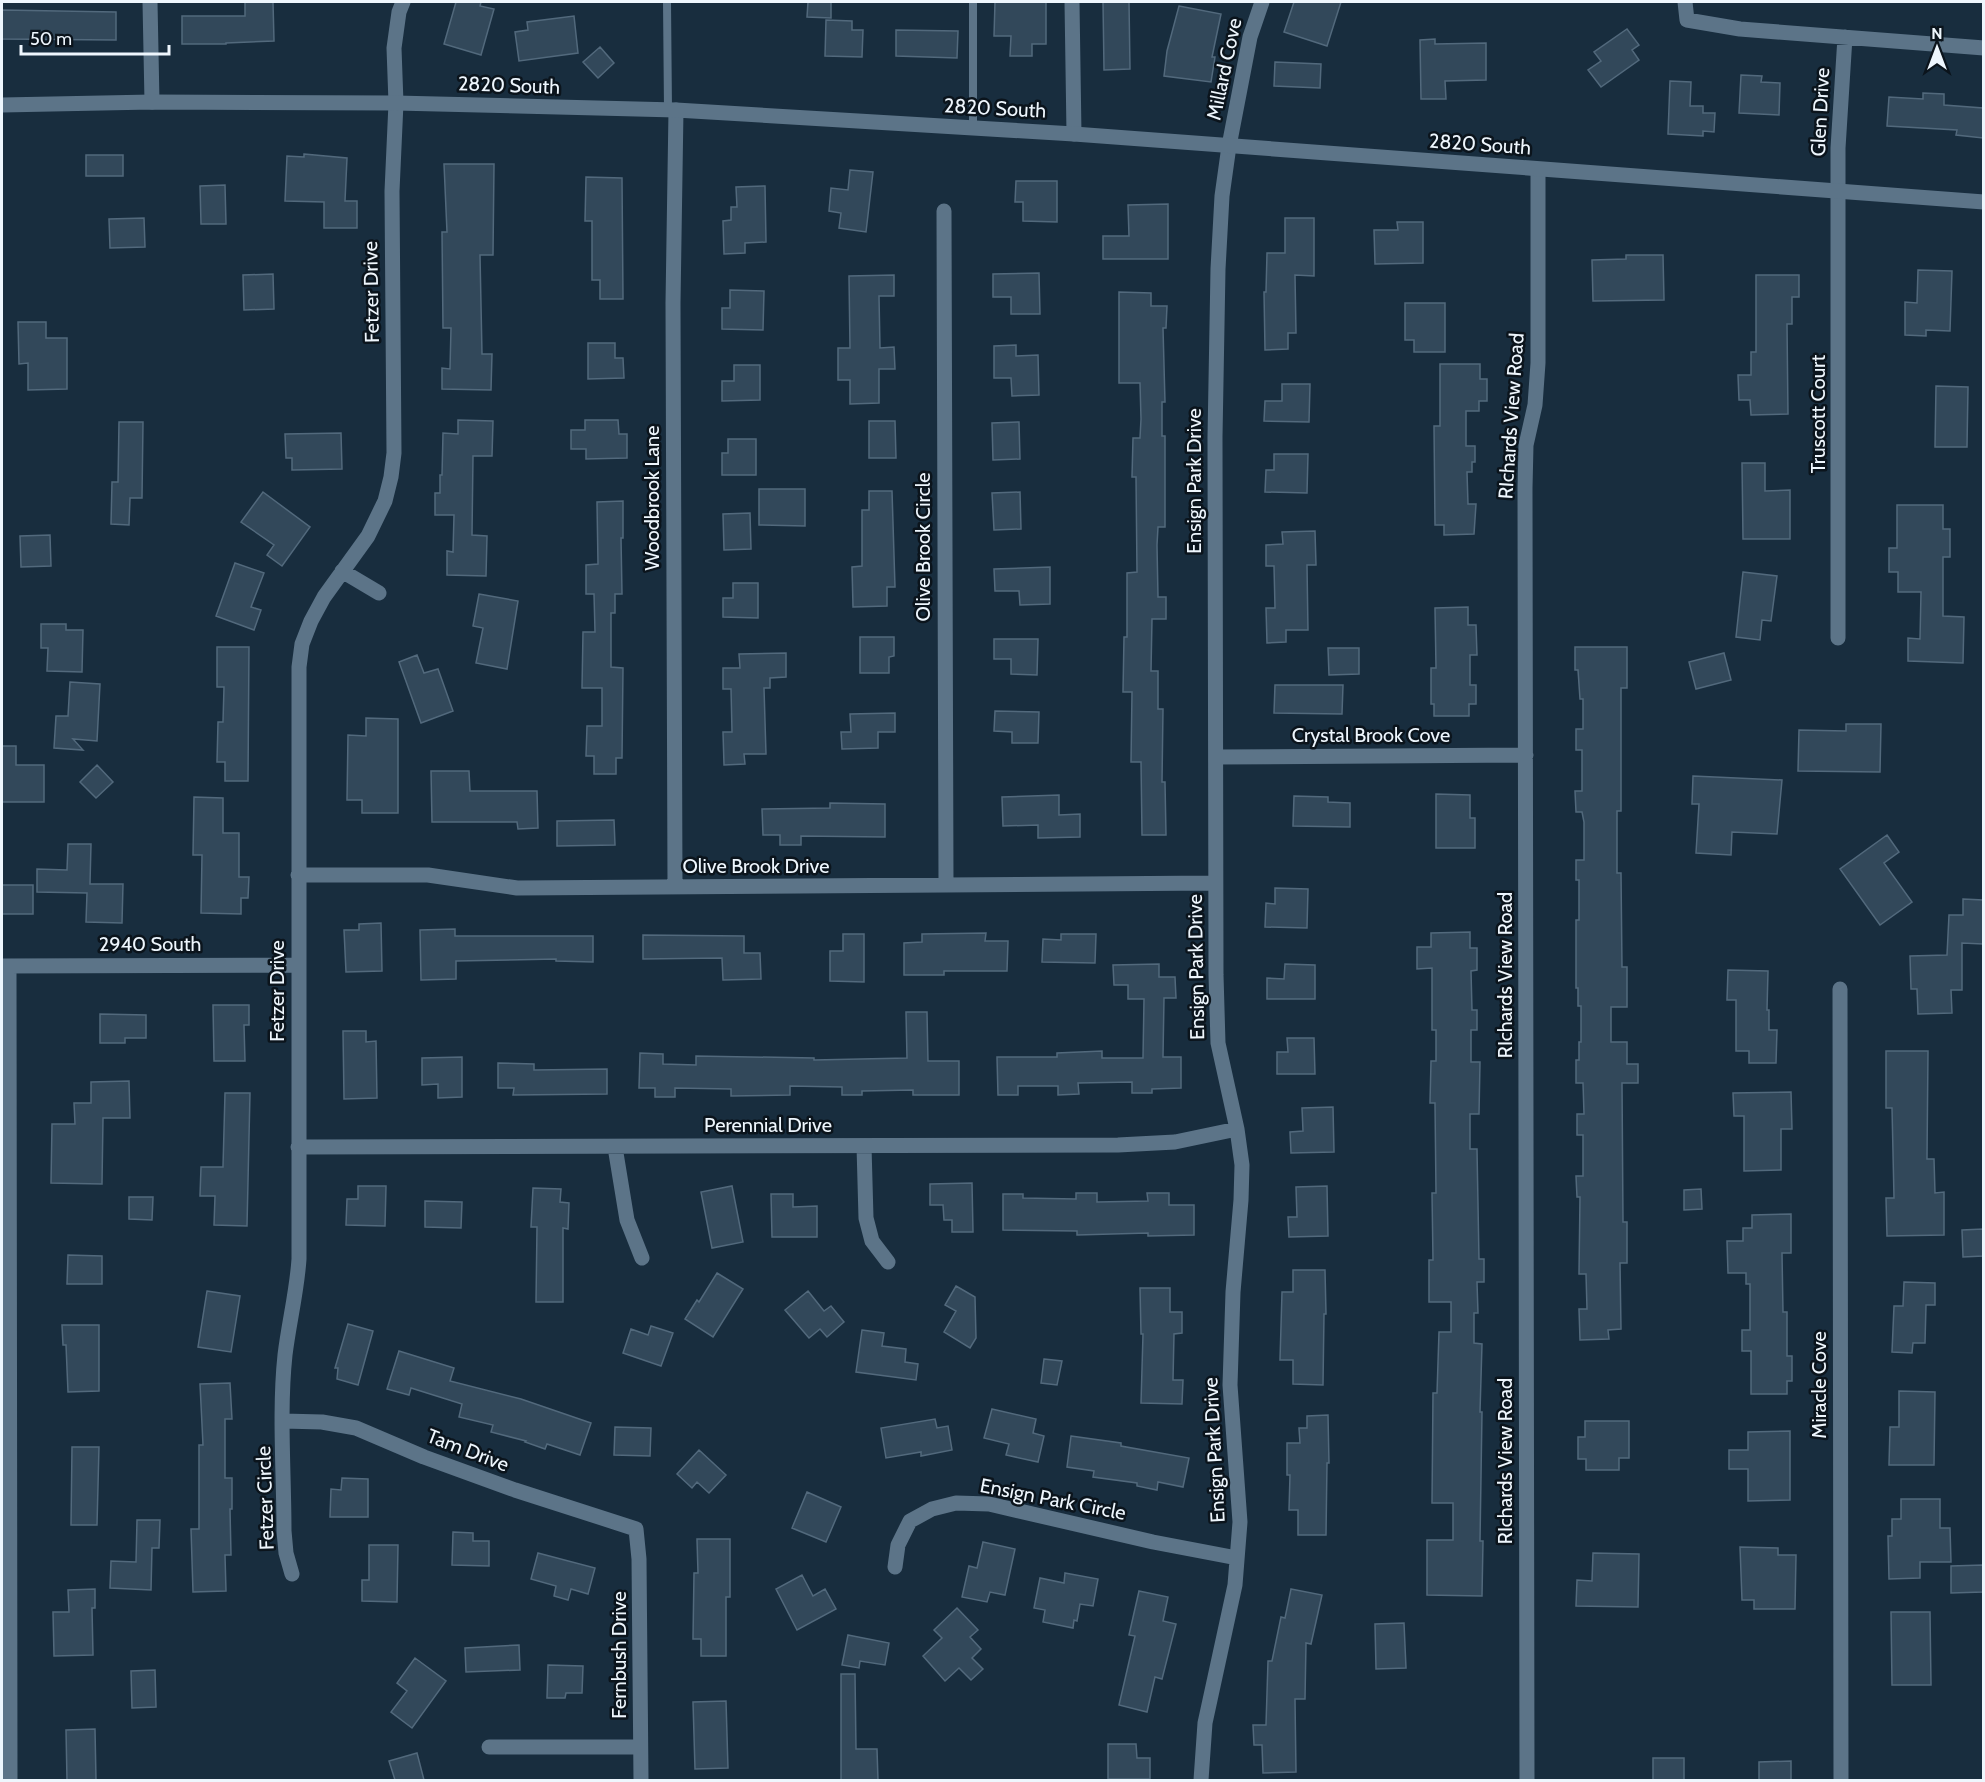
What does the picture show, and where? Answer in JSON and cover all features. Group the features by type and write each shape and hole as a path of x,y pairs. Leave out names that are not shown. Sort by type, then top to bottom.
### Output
{"street":[{"path":"150,2 152,102"},
{"name":"Fetzer Drive","path":"283,1420 285,1354 297,1290 299,1259 298,699 302,644 315,613 368,536 385,501 392,469 394,453 392,190 396,102 394,48 399,12 403,2"},
{"path":"1072,2 1074,134"},
{"name":"Millard Cove","path":"1229,146 1250,37 1262,2"},
{"path":"1685,2 1686,20 1740,29 1983,48"},
{"name":"Glen Drive","path":"1838,190 1838,148 1845,37"},
{"name":"2820 South","path":"2,105 152,102 396,102 672,110 1074,134 1983,202"},
{"name":"Woodbrook Lane","path":"672,110 675,886"},
{"name":"Ensign Park Drive","path":"1201,1780 1205,1723 1235,1585 1240,1522 1230,1375 1242,1165 1238,1129 1218,1043 1215,883 1217,757 1215,353 1222,196 1229,146"},
{"name":"RIchards View Road","path":"1527,1780 1525,488 1526,445 1535,405 1538,363 1538,170"},
{"name":"Truscott Court","path":"1838,190 1838,638"},
{"name":"Olive Brook Circle","path":"944,211 946,884"},
{"path":"342,571 380,593"},
{"name":"Crystal Brook Cove","path":"1217,757 1526,755"},
{"name":"Olive Brook Drive","path":"298,875 428,875 517,888 1215,883"},
{"name":"2940 South","path":"5,966 298,965"},
{"path":"5,966 10,1780"},
{"name":"Miracle Cove","path":"1840,989 1841,1780"},
{"name":"Perennial Drive","path":"298,1147 1118,1145 1175,1142 1238,1129"},
{"path":"864,1146 866,1218 872,1240 888,1262"},
{"path":"615,1147 627,1220 642,1258"},
{"name":"Tam Drive","path":"283,1420 322,1422 356,1428 424,1457 515,1490 636,1529"},
{"name":"Fetzer Circle","path":"283,1420 284,1531 286,1553 292,1574"},
{"name":"Ensign Park Circle","path":"895,1567 898,1545 910,1521 932,1509 956,1503 989,1504 1153,1542 1237,1558"},
{"name":"Fernbush Drive","path":"636,1529 639,1559 641,1780"},
{"path":"489,1747 640,1747"}],"lane":[{"path":"667,2 672,110"},
{"path":"973,2 973,128"}],"building":[{"path":"245,2 273,2 274,41 182,44 182,16 245,16"},
{"path":"456,2 481,2 480,6 494,9 481,55 444,44"},
{"path":"808,2 831,2 831,18 807,17"},
{"path":"995,2 1046,2 1046,44 1032,44 1032,56 1010,56 1011,36 994,36"},
{"path":"1103,2 1129,2 1130,69 1104,70"},
{"path":"1294,2 1341,2 1327,46 1284,32"},
{"path":"1179,6 1221,14 1212,57 1215,57 1211,82 1164,76 1167,51"},
{"path":"2,10 116,12 116,40 2,39"},
{"path":"574,16 578,53 519,61 515,32 528,30 527,22"},
{"path":"826,20 852,21 852,30 863,30 862,57 825,56"},
{"path":"1627,29 1639,45 1632,50 1639,60 1601,87 1588,70 1601,61 1594,52"},
{"path":"896,30 958,31 957,58 896,56"},
{"path":"1435,39 1435,44 1486,43 1486,80 1445,81 1446,99 1421,99 1420,40"},
{"path":"600,47 614,63 598,78 583,62"},
{"path":"1275,62 1321,64 1320,88 1274,86"},
{"path":"1741,75 1762,76 1761,82 1780,83 1779,115 1739,113"},
{"path":"1670,81 1691,82 1690,106 1703,106 1703,113 1715,113 1714,132 1703,131 1703,136 1668,134"},
{"path":"1923,93 1944,94 1944,105 1983,108 1983,138 1956,135 1957,130 1887,126 1889,97 1923,99"},
{"path":"304,154 347,158 345,201 357,201 357,228 324,228 324,202 285,201 287,156 304,157"},
{"path":"86,155 123,155 123,176 86,176"},
{"path":"444,164 494,164 493,255 480,255 482,354 492,354 491,390 442,389 442,368 450,369 451,328 443,328 442,232 447,232"},
{"path":"850,170 873,172 866,232 839,228 841,213 829,211 831,188 848,190"},
{"path":"586,177 622,178 623,299 600,299 600,280 592,280 592,221 585,221"},
{"path":"1016,181 1057,181 1057,222 1023,221 1023,202 1015,202"},
{"path":"225,185 226,224 201,224 200,186"},
{"path":"765,186 766,242 745,243 745,253 724,254 723,221 731,220 731,207 737,207 736,187"},
{"path":"1168,204 1168,259 1103,259 1103,236 1129,236 1128,205"},
{"path":"144,218 145,247 110,248 109,219"},
{"path":"1285,218 1314,218 1314,276 1295,275 1296,333 1288,333 1288,349 1265,350 1264,292 1266,292 1267,253 1285,253"},
{"path":"1397,222 1423,222 1423,263 1375,264 1374,230 1398,230"},
{"path":"1626,255 1663,255 1664,300 1593,301 1592,260 1626,259"},
{"path":"1918,270 1952,271 1950,331 1926,330 1926,336 1905,335 1905,302 1917,303"},
{"path":"1039,273 1040,314 1011,314 1011,297 993,297 993,274"},
{"path":"273,274 274,309 244,310 243,275"},
{"path":"894,275 894,296 879,296 880,348 894,347 895,369 879,369 879,403 850,404 850,380 838,380 838,348 850,348 849,276"},
{"path":"1756,275 1799,275 1799,297 1792,297 1792,324 1787,324 1788,414 1751,415 1750,400 1739,400 1738,375 1751,375 1751,352 1756,352"},
{"path":"730,290 764,291 763,330 722,329 722,308 730,308"},
{"path":"1119,292 1151,293 1151,306 1167,306 1166,328 1163,328 1165,402 1162,402 1162,436 1165,436 1165,527 1158,527 1157,545 1158,597 1166,597 1166,619 1152,619 1151,671 1158,671 1158,709 1163,709 1162,782 1165,782 1166,835 1142,835 1141,762 1131,762 1132,692 1123,692 1124,637 1127,637 1127,573 1137,572 1136,477 1132,477 1133,438 1140,438 1141,419 1140,383 1119,383"},
{"path":"1405,303 1445,303 1445,352 1414,352 1414,340 1405,340"},
{"path":"18,322 46,322 46,338 67,338 67,389 28,390 28,363 19,364"},
{"path":"588,343 615,343 615,358 623,358 624,378 588,379"},
{"path":"1016,345 1016,356 1038,355 1039,395 1012,396 1011,378 994,378 994,346"},
{"path":"1440,364 1480,364 1480,379 1487,379 1487,401 1479,401 1479,411 1466,411 1466,446 1475,446 1475,462 1472,462 1472,472 1467,472 1468,504 1476,504 1474,534 1444,535 1444,525 1435,525 1434,426 1440,426"},
{"path":"734,365 760,365 760,400 722,401 722,381 734,381"},
{"path":"1282,384 1310,384 1309,422 1264,421 1265,401 1282,401"},
{"path":"1936,386 1968,387 1967,447 1935,447"},
{"path":"458,420 493,421 492,456 473,456 472,535 487,536 486,576 447,575 447,551 453,552 454,515 435,515 435,493 440,493 440,475 442,475 443,433 458,434"},
{"path":"585,420 618,420 619,434 627,434 627,458 586,459 586,449 571,449 571,430 585,430"},
{"path":"869,421 895,421 896,458 869,458"},
{"path":"119,422 143,422 142,498 130,498 129,525 111,524 112,482 118,482"},
{"path":"1019,422 1020,459 993,460 992,423"},
{"path":"341,433 342,469 292,470 292,458 286,458 285,434"},
{"path":"728,439 756,439 756,475 722,475 722,453 728,453"},
{"path":"1274,454 1308,454 1307,493 1265,492 1266,470 1274,470"},
{"path":"1742,463 1765,463 1765,491 1790,490 1790,539 1743,539"},
{"path":"759,489 805,489 805,526 759,525"},
{"path":"869,491 892,491 895,587 887,587 887,606 853,607 852,567 862,566 862,510 869,510"},
{"path":"263,492 310,527 282,566 267,555 274,545 241,522"},
{"path":"1020,492 1021,529 994,530 992,493"},
{"path":"623,501 622,594 615,594 615,613 611,613 611,667 623,668 622,758 616,758 616,774 594,774 594,756 586,756 587,726 602,726 602,688 582,688 583,632 595,632 594,594 586,594 586,565 598,564 597,502"},
{"path":"1897,505 1943,505 1943,529 1950,529 1950,557 1943,557 1943,616 1964,617 1963,663 1908,661 1908,638 1920,639 1921,592 1898,592 1898,572 1889,572 1889,548 1897,548"},
{"path":"750,513 751,549 724,550 723,514"},
{"path":"1315,531 1316,565 1307,565 1308,630 1286,630 1286,642 1267,643 1266,608 1275,608 1274,566 1266,566 1266,545 1283,544 1282,532"},
{"path":"50,535 51,566 21,567 20,536"},
{"path":"235,563 264,573 251,607 261,610 254,630 216,616"},
{"path":"1050,567 1050,604 1020,605 1019,591 995,591 994,569"},
{"path":"1743,572 1777,576 1771,621 1762,620 1760,640 1736,637"},
{"path":"733,583 758,583 758,618 723,617 723,598 733,598"},
{"path":"479,594 518,601 507,669 476,663 483,628 473,626"},
{"path":"1468,607 1468,625 1476,625 1477,655 1470,655 1470,685 1476,685 1476,704 1469,704 1469,716 1434,716 1434,704 1431,704 1431,668 1436,668 1435,608"},
{"path":"41,624 66,624 66,630 83,630 82,672 47,671 48,648 41,648"},
{"path":"860,637 894,637 894,656 889,657 889,673 860,673"},
{"path":"994,639 1038,639 1037,675 1011,674 1011,659 994,659"},
{"path":"217,647 249,647 248,781 225,781 225,762 217,762 218,722 223,722 224,687 217,687"},
{"path":"1575,647 1627,647 1627,688 1621,688 1621,811 1617,811 1617,873 1621,873 1622,967 1627,967 1627,1007 1611,1007 1611,1042 1627,1042 1627,1064 1638,1064 1638,1083 1622,1083 1623,1222 1627,1222 1627,1263 1620,1263 1621,1329 1608,1330 1609,1339 1580,1340 1579,1309 1587,1309 1586,1274 1579,1274 1580,1197 1577,1197 1576,1176 1583,1176 1583,1135 1577,1135 1577,1114 1584,1114 1583,1083 1576,1083 1576,1060 1579,1060 1579,1042 1581,1042 1581,1006 1578,1006 1578,988 1576,988 1576,920 1579,920 1579,880 1576,880 1576,860 1584,860 1584,822 1582,812 1576,812 1575,791 1582,791 1582,750 1576,750 1576,729 1583,729 1583,699 1580,699 1578,670 1575,670"},
{"path":"1328,648 1359,648 1359,674 1329,675"},
{"path":"786,653 786,677 770,678 770,688 764,688 766,754 744,754 745,764 724,765 723,732 732,732 731,689 723,689 723,668 740,668 739,654"},
{"path":"1724,653 1731,680 1696,689 1689,662"},
{"path":"417,655 424,673 438,669 453,711 421,723 399,662"},
{"path":"70,682 100,684 97,741 73,739 83,750 54,748 56,716 68,716"},
{"path":"1275,685 1343,685 1342,714 1274,713"},
{"path":"995,711 1039,712 1038,743 1012,743 1012,732 994,731"},
{"path":"895,713 895,732 878,732 878,748 842,749 841,732 851,732 850,714"},
{"path":"366,718 398,719 398,813 362,813 362,800 347,800 348,735 366,736"},
{"path":"1846,724 1881,724 1880,772 1798,771 1799,730 1846,731"},
{"path":"2,746 16,746 16,765 44,765 44,802 2,802"},
{"path":"97,765 113,782 96,798 80,782"},
{"path":"431,771 469,771 470,791 537,791 538,828 518,829 517,822 432,822"},
{"path":"1693,776 1782,780 1777,834 1732,832 1731,855 1696,853 1699,804 1692,804"},
{"path":"1436,794 1470,795 1470,818 1475,818 1475,848 1436,848"},
{"path":"1059,795 1059,815 1080,814 1080,837 1038,838 1038,825 1003,826 1002,797"},
{"path":"1294,796 1328,797 1328,802 1350,803 1350,827 1293,826"},
{"path":"194,797 223,798 223,833 239,833 239,877 249,877 248,898 241,898 241,914 201,913 202,855 193,855"},
{"path":"830,803 885,804 885,837 801,836 801,845 780,845 780,835 763,835 762,809 830,808"},
{"path":"614,820 615,845 557,846 557,821"},
{"path":"1887,835 1899,852 1884,863 1912,902 1880,925 1840,869"},
{"path":"68,844 91,844 90,884 123,884 122,923 86,922 87,893 37,892 37,869 67,870"},
{"path":"2,885 33,885 33,914 2,914"},
{"path":"1275,888 1308,889 1307,928 1265,927 1266,903 1275,904"},
{"path":"1963,899 1983,900 1983,944 1962,943 1962,990 1951,990 1952,1013 1918,1014 1917,989 1911,989 1910,956 1947,955 1949,915 1963,915"},
{"path":"381,923 382,971 346,972 344,930 359,930 359,924"},
{"path":"455,929 455,936 593,936 593,962 556,961 556,959 456,961 456,979 421,980 420,930"},
{"path":"1470,932 1470,948 1477,948 1477,970 1471,971 1472,1010 1477,1010 1477,1030 1471,1030 1471,1062 1480,1062 1479,1114 1470,1114 1470,1149 1477,1149 1479,1259 1484,1259 1484,1282 1477,1282 1478,1313 1474,1313 1474,1343 1482,1344 1480,1541 1483,1541 1482,1596 1427,1595 1427,1540 1453,1540 1453,1503 1432,1503 1433,1393 1437,1393 1439,1332 1451,1332 1451,1302 1429,1302 1429,1260 1433,1260 1432,1193 1436,1193 1435,1103 1430,1103 1431,1061 1436,1061 1436,1030 1432,1030 1432,968 1417,969 1417,947 1431,947 1431,933"},
{"path":"986,933 985,941 1008,941 1007,971 944,971 944,975 904,975 904,943 922,942 922,934"},
{"path":"843,934 864,934 864,982 830,981 830,951 843,951"},
{"path":"1061,934 1096,934 1095,963 1042,962 1043,939 1061,940"},
{"path":"643,935 744,936 744,953 760,953 761,979 723,980 722,958 643,959"},
{"path":"1159,964 1159,977 1175,977 1176,998 1164,998 1163,1057 1181,1057 1181,1088 1152,1089 1152,1093 1132,1093 1132,1082 1078,1083 1079,1094 1058,1095 1058,1086 1018,1086 1018,1095 998,1095 997,1057 1057,1057 1057,1053 1102,1051 1102,1058 1143,1058 1144,999 1128,999 1128,985 1114,985 1113,965"},
{"path":"1285,964 1315,965 1315,999 1267,999 1267,978 1284,979"},
{"path":"1728,970 1768,971 1767,1010 1769,1010 1769,1030 1777,1030 1776,1063 1749,1063 1749,1051 1736,1051 1736,1000 1727,1000"},
{"path":"213,1005 249,1005 249,1025 244,1025 245,1061 214,1061"},
{"path":"906,1012 927,1012 928,1061 959,1061 959,1095 913,1095 913,1090 862,1091 862,1095 842,1095 842,1087 790,1086 790,1095 731,1096 731,1089 675,1088 675,1097 655,1097 655,1088 639,1088 640,1053 663,1054 663,1064 696,1065 696,1056 814,1058 814,1060 907,1058"},
{"path":"100,1014 146,1015 146,1038 125,1038 125,1043 100,1043"},
{"path":"343,1031 366,1031 366,1042 376,1041 377,1098 344,1099"},
{"path":"1287,1038 1314,1038 1315,1074 1277,1074 1277,1052 1288,1052"},
{"path":"1886,1051 1928,1051 1927,1159 1934,1159 1935,1193 1944,1192 1944,1235 1887,1236 1886,1198 1894,1198 1892,1108 1886,1108"},
{"path":"462,1057 462,1097 438,1098 438,1084 422,1085 422,1058"},
{"path":"498,1063 534,1064 534,1070 607,1069 607,1094 513,1095 514,1088 498,1088"},
{"path":"129,1081 130,1118 103,1118 102,1184 51,1183 52,1124 75,1124 74,1103 91,1103 91,1082"},
{"path":"1791,1092 1792,1129 1781,1129 1781,1170 1744,1171 1744,1116 1734,1116 1733,1093"},
{"path":"225,1093 250,1093 247,1226 214,1225 215,1196 200,1196 201,1167 223,1167"},
{"path":"1333,1107 1334,1152 1291,1153 1290,1132 1303,1131 1302,1108"},
{"path":"972,1183 973,1232 952,1232 952,1220 944,1220 943,1205 930,1205 930,1184"},
{"path":"358,1186 386,1186 385,1226 346,1225 347,1199 358,1199"},
{"path":"732,1186 743,1242 712,1248 701,1192"},
{"path":"1327,1186 1328,1236 1289,1237 1288,1217 1297,1217 1296,1187"},
{"path":"533,1188 561,1189 560,1202 569,1203 568,1229 563,1228 563,1302 536,1302 537,1227 531,1227"},
{"path":"1701,1189 1702,1209 1684,1210 1684,1190"},
{"path":"1076,1193 1097,1193 1097,1202 1148,1201 1147,1193 1169,1193 1169,1205 1194,1205 1194,1235 1148,1236 1148,1233 1077,1235 1077,1231 1003,1230 1003,1194 1023,1194 1023,1198 1076,1199"},
{"path":"771,1194 793,1194 793,1207 817,1206 817,1237 772,1237"},
{"path":"129,1197 153,1197 152,1220 129,1219"},
{"path":"425,1201 462,1202 461,1228 425,1227"},
{"path":"1791,1214 1791,1253 1782,1253 1783,1312 1787,1312 1787,1356 1792,1356 1792,1381 1787,1381 1787,1394 1751,1394 1751,1351 1742,1351 1742,1330 1750,1330 1750,1284 1746,1284 1746,1273 1728,1273 1727,1241 1743,1241 1743,1228 1752,1228 1752,1215"},
{"path":"1983,1229 1983,1256 1963,1257 1962,1230"},
{"path":"68,1255 102,1256 102,1284 67,1284"},
{"path":"1293,1270 1325,1270 1323,1385 1293,1384 1293,1360 1280,1360 1282,1292 1293,1292"},
{"path":"717,1273 743,1289 713,1337 685,1319"},
{"path":"1904,1282 1935,1283 1935,1305 1926,1305 1925,1343 1913,1343 1912,1353 1892,1352 1894,1306 1903,1306"},
{"path":"956,1286 975,1297 976,1338 970,1348 944,1332 956,1311 945,1305"},
{"path":"1140,1288 1170,1288 1170,1312 1182,1312 1182,1333 1174,1334 1173,1380 1183,1380 1182,1404 1141,1403 1143,1334 1141,1334"},
{"path":"207,1291 240,1296 231,1352 198,1347"},
{"path":"808,1291 824,1311 831,1306 844,1322 827,1337 820,1329 809,1338 785,1310"},
{"path":"348,1324 373,1331 358,1385 337,1379 338,1368 335,1368"},
{"path":"62,1325 99,1325 99,1391 68,1392 66,1345 63,1345"},
{"path":"651,1326 673,1333 661,1366 623,1353 631,1329 648,1335"},
{"path":"862,1330 884,1333 882,1346 906,1349 905,1362 918,1364 916,1380 856,1372"},
{"path":"399,1351 454,1368 450,1381 521,1399 591,1423 580,1455 547,1444 545,1449 526,1441 491,1432 493,1425 459,1417 462,1404 411,1388 409,1395 387,1389"},
{"path":"1044,1359 1062,1361 1057,1385 1041,1383"},
{"path":"230,1383 232,1419 225,1419 225,1478 232,1478 232,1509 230,1509 231,1555 225,1555 226,1591 193,1592 191,1529 199,1529 199,1445 203,1445 200,1384"},
{"path":"1899,1391 1935,1392 1934,1465 1889,1465 1890,1427 1899,1427"},
{"path":"992,1409 1036,1419 1033,1433 1044,1436 1038,1462 1006,1455 1009,1444 984,1438"},
{"path":"1328,1415 1326,1535 1298,1535 1298,1510 1289,1510 1290,1475 1287,1475 1287,1443 1300,1443 1299,1428 1307,1428 1307,1416"},
{"path":"935,1419 937,1428 948,1426 952,1450 921,1456 921,1452 886,1458 881,1428"},
{"path":"1585,1421 1629,1421 1629,1458 1619,1458 1619,1470 1586,1470 1586,1459 1578,1459 1578,1437 1585,1437"},
{"path":"615,1427 651,1428 650,1456 614,1455"},
{"path":"1790,1431 1790,1500 1748,1501 1748,1469 1729,1469 1729,1450 1748,1450 1748,1432"},
{"path":"1071,1436 1121,1443 1121,1446 1189,1458 1183,1487 1158,1482 1157,1490 1137,1486 1137,1483 1093,1477 1094,1471 1067,1467"},
{"path":"72,1447 99,1447 97,1525 71,1525"},
{"path":"699,1450 726,1475 709,1493 697,1482 692,1488 677,1474"},
{"path":"342,1478 368,1479 368,1517 330,1517 331,1489 341,1490"},
{"path":"807,1492 841,1507 826,1542 792,1528"},
{"path":"1901,1499 1940,1499 1940,1528 1950,1528 1951,1562 1920,1562 1920,1578 1889,1579 1888,1536 1892,1536 1892,1519 1901,1519"},
{"path":"137,1520 160,1520 159,1548 152,1548 151,1590 110,1588 111,1561 136,1562"},
{"path":"453,1532 473,1533 473,1541 489,1541 489,1566 452,1565"},
{"path":"697,1539 730,1539 730,1597 726,1597 726,1656 701,1656 701,1639 693,1639 694,1573 698,1573"},
{"path":"983,1542 1015,1549 1005,1595 990,1592 987,1602 962,1597 969,1566 977,1568"},
{"path":"369,1545 398,1545 397,1602 362,1601 362,1580 369,1580"},
{"path":"1740,1547 1778,1548 1778,1555 1796,1555 1795,1609 1754,1609 1754,1600 1742,1600"},
{"path":"538,1553 595,1568 588,1594 571,1589 568,1600 554,1596 556,1586 531,1579"},
{"path":"1593,1553 1639,1554 1638,1607 1576,1606 1577,1580 1592,1581"},
{"path":"1983,1565 1983,1592 1951,1593 1951,1566"},
{"path":"1065,1573 1098,1579 1093,1606 1080,1604 1077,1621 1074,1620 1073,1628 1043,1622 1045,1610 1034,1608 1040,1578 1064,1583"},
{"path":"802,1575 813,1596 825,1589 836,1609 797,1630 776,1589"},
{"path":"95,1589 95,1608 92,1608 93,1655 54,1656 53,1612 69,1612 68,1590"},
{"path":"1291,1589 1322,1595 1311,1644 1306,1643 1305,1699 1295,1699 1296,1772 1263,1773 1262,1745 1254,1745 1253,1725 1266,1725 1268,1661 1272,1661 1281,1617 1285,1618"},
{"path":"1139,1591 1168,1597 1163,1621 1176,1624 1162,1679 1155,1677 1147,1712 1119,1705 1135,1636 1129,1635"},
{"path":"957,1608 978,1630 970,1637 981,1649 972,1658 983,1669 971,1680 959,1668 945,1681 923,1656 942,1638 934,1630"},
{"path":"1891,1612 1930,1612 1931,1685 1892,1685"},
{"path":"1404,1623 1406,1668 1376,1669 1375,1624"},
{"path":"848,1635 889,1643 885,1665 860,1661 859,1668 842,1665"},
{"path":"519,1645 520,1670 466,1672 465,1648"},
{"path":"415,1658 446,1681 412,1728 391,1712 407,1691 397,1683"},
{"path":"548,1665 583,1666 582,1693 566,1693 565,1698 547,1698"},
{"path":"155,1670 156,1707 132,1708 131,1671"},
{"path":"841,1674 855,1674 856,1749 877,1749 878,1780 841,1780"},
{"path":"726,1701 728,1768 695,1769 693,1702"},
{"path":"95,1729 96,1780 67,1780 66,1730"},
{"path":"1108,1744 1136,1744 1137,1758 1150,1758 1150,1779 1108,1779"},
{"path":"417,1753 424,1780 395,1780 389,1761"},
{"path":"1653,1758 1684,1758 1684,1780 1653,1780"},
{"path":"1791,1761 1791,1780 1759,1780 1759,1762"}]}
